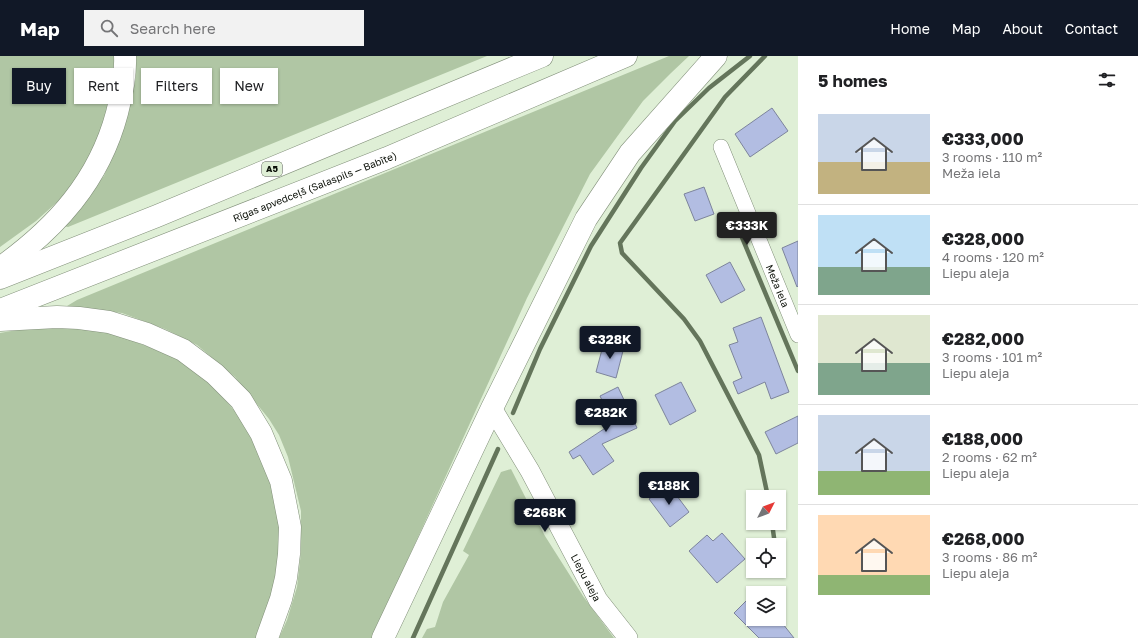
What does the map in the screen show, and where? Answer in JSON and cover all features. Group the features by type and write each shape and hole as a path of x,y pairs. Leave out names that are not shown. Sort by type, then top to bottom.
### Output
{"highway":[{"path":"0,268 49,228 89,180 105,150 123,93 125,56"},
{"name":"A5","path":"0,278 157,216 542,56"},
{"name":"Rīgas apvedceļš (Salaspils — Babīte)","path":"0,310 387,158 626,56"},
{"path":"383,638 492,408 586,219 630,154 716,56"},
{"path":"0,320 57,317 79,318 109,322 147,334 183,350 215,374 241,400 261,433 280,481 290,527 286,578 281,599 267,638"}],"street":[{"name":"Meža iela","path":"721,147 798,335"},
{"name":"Liepu aleja","path":"492,408 530,471 598,600 628,638"}],"green space":[{"path":"0,56 116,56 116,68 74,68 74,104 111,104 106,125 89,162 65,195 36,221 0,247"},
{"path":"136,56 487,56 68,227 63,226 104,176 125,125 130,104 133,104 133,90 136,77"},
{"path":"669,56 689,56 643,101 590,174 527,298 372,638 279,638 287,620 297,587 301,552 301,511 288,457 279,435 269,419 235,377 197,345 165,329 122,313 67,306 77,300"},
{"path":"55,323 108,332 177,359 212,385 254,433 278,499 281,527 275,589 257,638 0,638 0,333"},
{"path":"511,469 545,536 583,596 614,638 422,638 427,629 435,627 443,602 469,555 463,551 501,472"}],"building":[{"path":"772,108 788,131 750,157 735,134"},
{"path":"704,187 714,214 695,221 684,194"},
{"path":"798,241 798,286 797,287 782,248"},
{"path":"730,262 745,290 721,303 706,275"},
{"path":"761,317 789,392 771,399 765,382 738,394 733,382 742,378 729,345 738,342 733,328"},
{"path":"604,342 624,347 616,378 596,372"},
{"path":"681,382 696,411 670,425 655,395"},
{"path":"618,387 637,428 602,444 614,461 593,475 580,455 573,459 569,452 613,423 600,396"},
{"path":"798,416 798,443 776,454 765,432"},
{"path":"668,484 689,512 670,527 649,499"},
{"path":"722,533 745,559 717,583 689,551 707,535 713,541"},
{"path":"746,601 746,625 734,613"},
{"path":"747,626 785,626 794,638 759,638"}],"waterway":[{"path":"513,413 540,349 591,246 641,168 675,121 709,88 750,56"},
{"path":"765,56 725,97 620,243 622,253 684,319 700,341 759,455 766,490"},
{"path":"733,216 798,371"},
{"path":"413,638 498,449"},
{"path":"773,530 774,538"}]}
